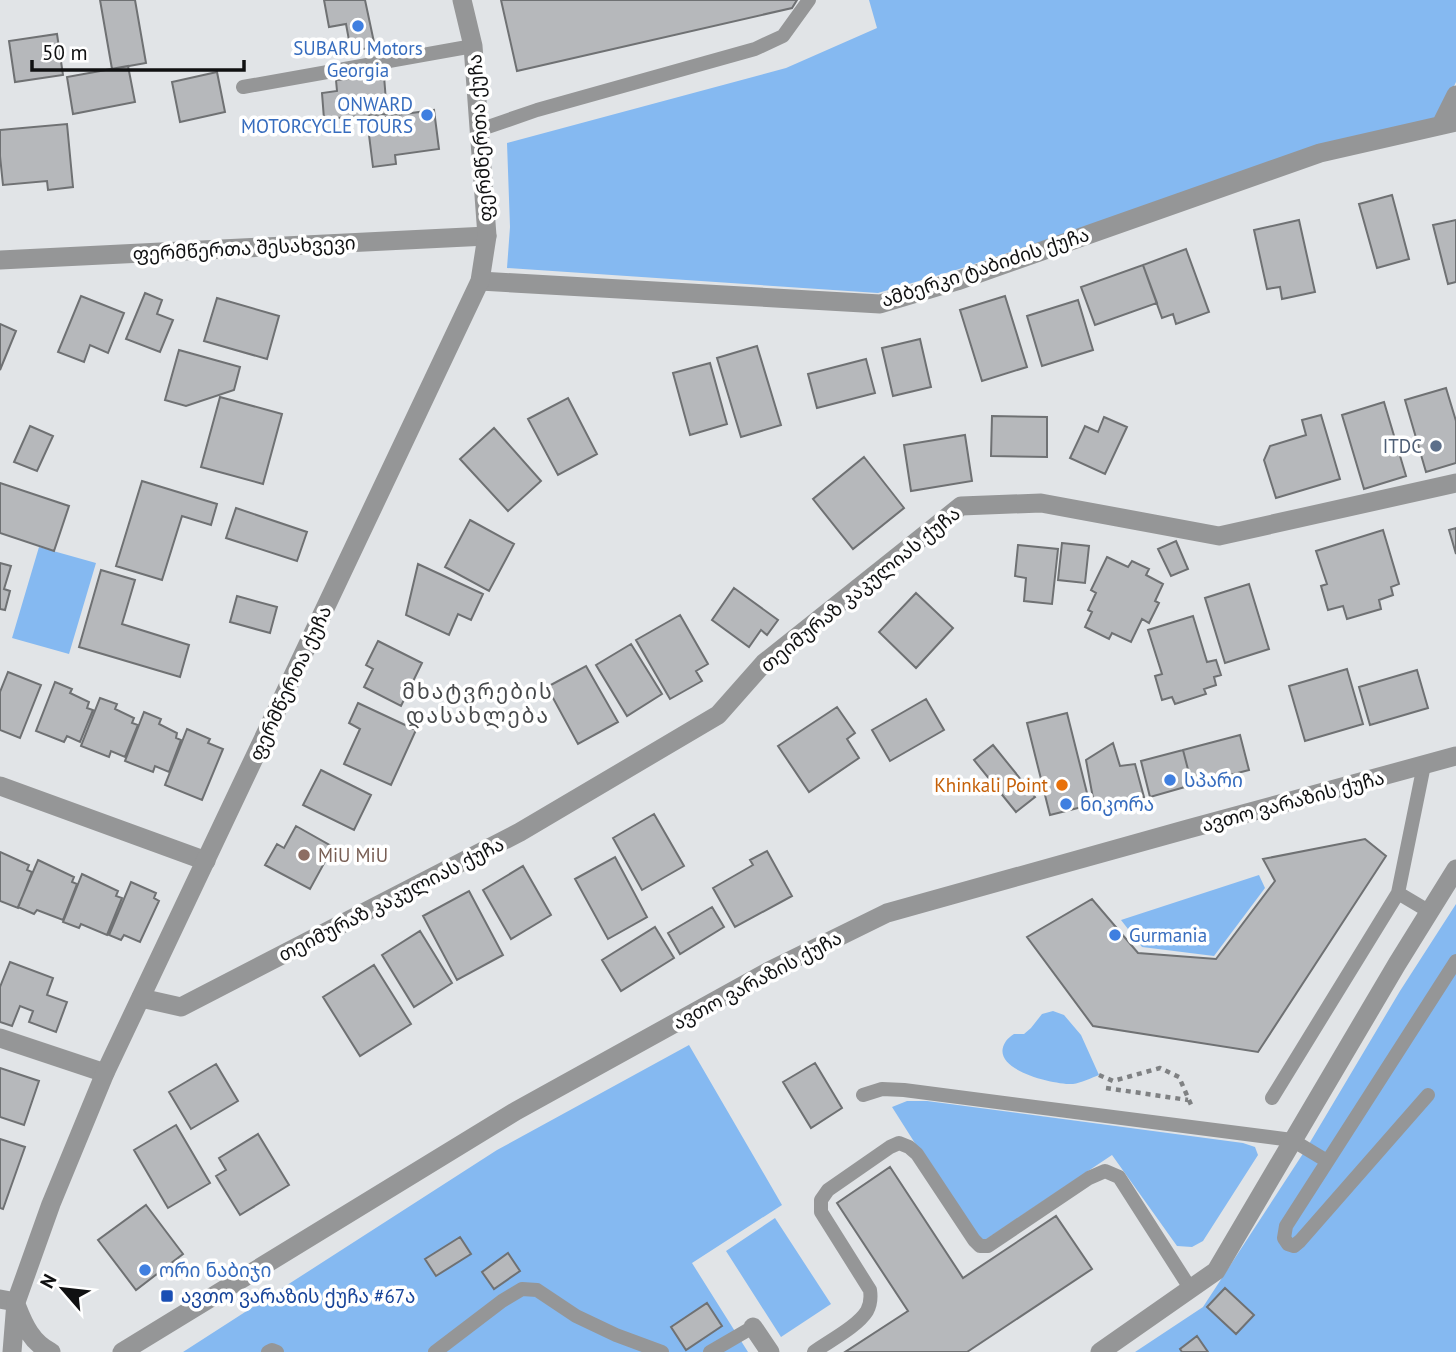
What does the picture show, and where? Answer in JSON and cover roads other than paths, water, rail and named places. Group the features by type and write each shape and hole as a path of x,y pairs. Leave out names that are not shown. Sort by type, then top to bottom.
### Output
{"street":[{"name":"ფერმწერთა ქუჩა","path":"12,1352 8,1301 105,1073 480,281 487,236 473,46 462,0"},
{"name":"ამბერკი ტაბიძის ქუჩა","path":"480,281 880,304 957,281 1320,153 1449,124 1456,95"},
{"name":"ფერმწერთა შესახვევი","path":"0,260 487,236"},
{"name":"თეიმურაზ კაკულიას ქუჩა","path":"141,998 181,1007 520,832 718,715 764,663 961,506 1041,503 1219,537 1456,483"},
{"name":"ავთო ვარაზის ქუჩა","path":"122,1352 516,1111 771,970 887,913 1456,756"},
{"path":"0,786 206,861"},
{"path":"1100,1352 1216,1270 1456,869"},
{"path":"0,1038 105,1073"},
{"path":"8,1301 32,1337 51,1352"},
{"path":"753,1326 770,1352"}],"lane":[{"path":"479,130 537,110 755,49 783,36 809,0"},
{"path":"243,87 473,46"},
{"path":"1272,1098 1398,893 1424,765"},
{"path":"1398,893 1430,912"},
{"path":"1428,1095 1300,1241 1294,1246 1288,1244 1284,1238 1286,1226 1456,961"},
{"path":"863,1095 882,1088 904,1090 1292,1140 1327,1161"},
{"path":"814,1352 857,1323 867,1311 871,1300 870,1290 821,1212 821,1200 828,1190 890,1147 900,1143 917,1154 981,1247 988,1246 1089,1178 1105,1171 1119,1177 1190,1288"},
{"path":"435,1352 522,1289 537,1290 576,1316 615,1335 662,1352"},
{"path":"710,1352 753,1326"},
{"path":"268,1352 277,1352"}],"place":[{"name":"SUBARU Motors Georgia","path":"358,26"},
{"name":"ONWARD MOTORCYCLE TOURS","path":"427,115"},
{"name":"ITDC","path":"1436,446"},
{"name":"სპარი","path":"1170,780"},
{"name":"Khinkali Point","path":"1062,785"},
{"name":"ნიკორა","path":"1066,804"},
{"name":"MiU MiU","path":"304,855"},
{"name":"Gurmania","path":"1115,935"},
{"name":"ორი ნაბიჯი","path":"145,1270"},
{"name":"ავთო ვარაზის ქუჩა #67ა","path":"167,1296"}],"district":[{"name":"მხატვრების დასახლება","path":"478,703"}]}
